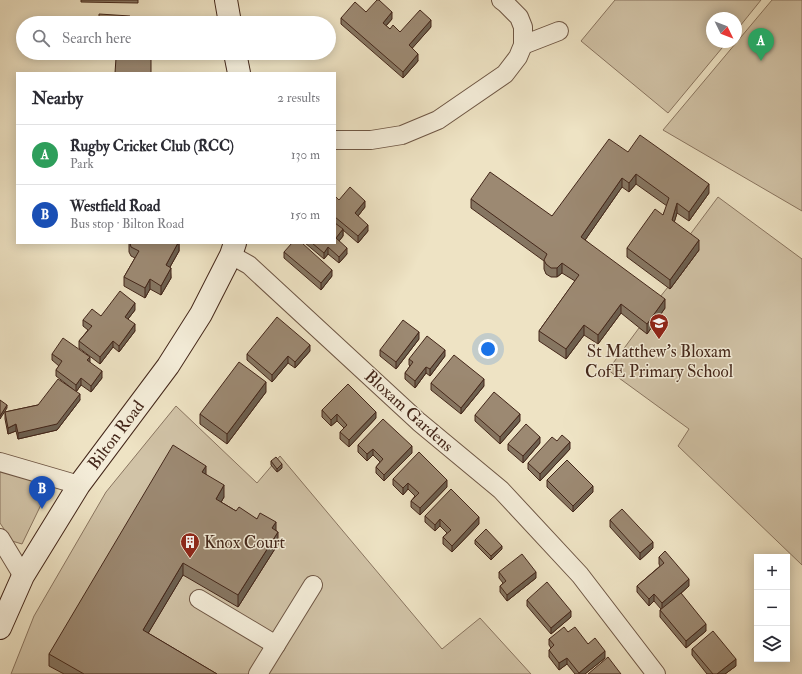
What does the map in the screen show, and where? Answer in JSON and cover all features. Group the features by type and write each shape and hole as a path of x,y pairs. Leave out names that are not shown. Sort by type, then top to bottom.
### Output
{"main road":[{"path":"226,0 229,16"},
{"path":"236,60 239,72"},
{"name":"Bilton Road","path":"0,628 23,576 79,485 168,366 202,314 233,249"}],"street":[{"path":"336,140 371,140 402,135 438,120 505,74 518,56 523,45 523,27 519,17 500,0"},
{"path":"523,45 559,31"},
{"name":"Bloxam Gardens","path":"233,249 419,422 502,490 580,575 656,674"},
{"path":"0,462 79,485"},
{"path":"0,538 23,576"},
{"path":"258,674 313,585"},
{"path":"199,599 276,645"}],"shaded area":[{"path":"615,0 761,0 742,24 742,12 706,12 706,48 722,48 668,113 581,41"},
{"path":"772,0 802,0 802,211 663,130 732,48 742,48 742,36"},
{"path":"718,197 802,259 802,565 678,446 689,429 608,370 639,328 647,333 656,302 668,287 670,289 699,250 686,240"},
{"path":"176,406 257,483 280,456 442,649 480,618 531,674 11,674 34,616 106,492"},
{"path":"0,466 53,480 22,544 12,541 0,523"}],"building":[{"path":"377,0 379,0 392,12 383,23 390,29 393,25 400,32 420,10 431,20 409,45 418,54 403,72 341,18 355,2 366,12"},
{"path":"99,14 130,16 99,16"},
{"path":"116,60 151,60 151,72 115,72"},
{"path":"640,135 709,184 689,212 677,203 672,220 699,240 670,280 627,248 655,209 663,215 669,198 636,174 629,183 622,178 581,237 665,299 647,324 621,304 598,335 584,325 566,349 539,331 579,275 562,263 557,268 551,268 544,260 547,254 471,199 490,172 552,216 609,139 628,152"},
{"path":"350,187 365,201 355,213 368,225 358,236 336,218 336,197 339,200"},
{"path":"336,224 343,229 336,238"},
{"path":"336,238 347,248 339,257 328,247 324,253 313,244 336,244"},
{"path":"130,244 177,244 166,265 171,268 161,286 150,279 145,288 124,277 139,251 131,247"},
{"path":"291,244 303,244 332,270 321,283 284,252"},
{"path":"120,291 135,303 125,317 135,324 119,346 113,341 100,357 79,341 92,326 83,320 92,309 101,316"},
{"path":"277,317 310,345 295,362 288,356 272,375 247,354"},
{"path":"403,320 419,332 396,362 380,350"},
{"path":"427,336 445,350 430,369 426,367 415,381 405,373 413,362 409,359"},
{"path":"63,338 90,357 87,360 102,371 91,386 81,378 76,385 56,370 62,361 52,354"},
{"path":"454,355 484,379 461,408 431,383"},
{"path":"239,362 266,382 227,434 200,414"},
{"path":"58,379 80,394 57,424 18,433 16,424 8,428 5,412 38,405"},
{"path":"348,384 376,412 349,440 340,432 347,425 337,414 331,420 322,410"},
{"path":"494,392 520,414 500,437 475,415"},
{"path":"0,400 7,405 0,416"},
{"path":"383,419 412,446 384,475 376,467 383,459 373,449 367,454 358,445"},
{"path":"526,424 540,437 523,456 508,444"},
{"path":"562,435 570,442 540,474 528,463 552,437 557,441"},
{"name":"Knox Court","path":"173,445 206,466 202,472 224,485 216,499 236,511 239,507 257,519 260,513 276,522 272,528 278,532 238,595 183,563 143,630 217,674 84,674 49,654"},
{"path":"419,452 447,480 420,508 411,501 419,493 408,483 403,488 393,479"},
{"path":"276,457 282,464 277,469 271,461"},
{"path":"567,460 593,486 573,506 547,480"},
{"path":"451,489 479,517 452,546 443,537 451,530 440,519 435,525 425,516"},
{"path":"622,509 653,542 640,553 610,520"},
{"path":"486,529 502,546 491,556 475,540"},
{"path":"665,551 689,579 662,603 654,594 649,599 637,586 664,563 659,557"},
{"path":"522,554 536,572 507,595 500,586 506,581 499,572"},
{"path":"547,582 571,611 551,628 527,600"},
{"path":"681,593 706,624 686,641 660,610"},
{"path":"564,627 568,632 575,627 588,644 595,638 605,651 579,673 567,658 559,663 549,650 554,645 549,639"},
{"path":"713,631 736,659 717,674 713,674 692,649"},
{"path":"608,657 621,674 588,674"}],"place":[{"name":"Rugby Cricket Club (RCC)","path":"761,61"},
{"name":"St Matthew's Bloxam CofE Primary School","path":"659,340"},
{"name":"Westfield Road","path":"42,509"},
{"name":"Knox Court","path":"190,559"}]}
